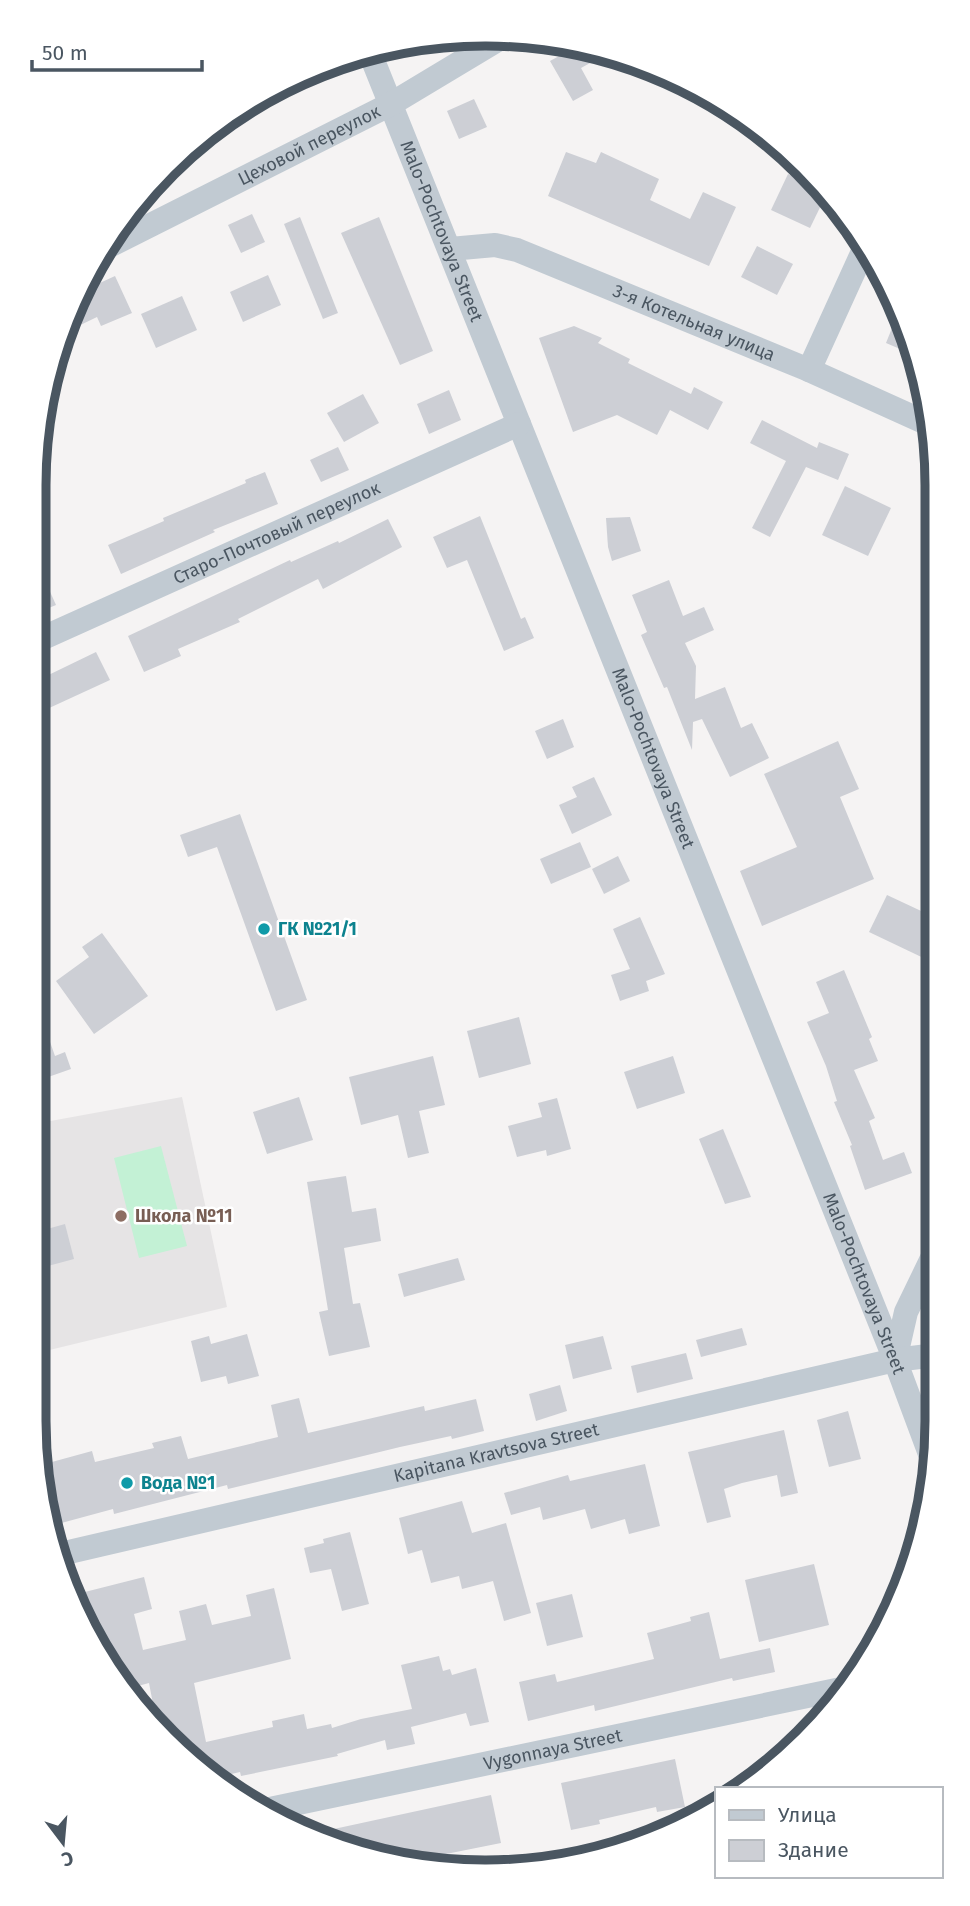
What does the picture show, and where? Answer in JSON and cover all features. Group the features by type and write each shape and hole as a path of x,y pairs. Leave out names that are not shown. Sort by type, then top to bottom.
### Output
{"street":[{"name":"Цеховой переулок","path":"121,240 391,104 487,46"},
{"name":"Malo-Pochtovaya Street","path":"373,60 924,1439"},
{"name":"3-я Котельная улица","path":"450,248 495,245 517,250 809,370 920,420"},
{"path":"809,370 861,257"},
{"name":"Старо-Почтовый переулок","path":"45,637 519,424"},
{"path":"895,1360 906,1312 925,1273"},
{"name":"Kapitana Kravtsova Street","path":"66,1553 895,1360 925,1356"},
{"name":"Vygonnaya Street","path":"276,1808 832,1691"}],"shaded area":[{"name":"Школа №11","path":"182,1097 227,1307 45,1351 45,1122"}],"green space":[{"path":"161,1146 187,1246 139,1258 114,1158"}],"building":[{"path":"565,53 597,59 581,68 593,90 573,101 550,61"},
{"path":"474,99 487,127 459,139 447,111"},
{"path":"566,152 596,163 601,152 659,179 650,200 690,219 703,192 736,207 709,266 548,196"},
{"path":"788,174 802,181 822,203 810,228 771,210"},
{"path":"252,214 265,242 241,253 228,225"},
{"path":"300,217 338,313 323,319 284,224"},
{"path":"379,217 433,351 400,365 341,233"},
{"path":"757,246 793,264 777,295 741,277"},
{"path":"268,275 281,305 243,322 230,292"},
{"path":"115,276 132,313 101,326 97,317 75,328 94,286"},
{"path":"182,296 197,330 156,348 141,314"},
{"path":"894,324 903,350 886,343"},
{"path":"574,326 602,338 598,343 630,359 628,363 691,394 694,387 723,402 708,430 670,410 657,435 617,415 573,432 539,338"},
{"path":"449,390 461,420 429,434 417,404"},
{"path":"363,394 379,423 344,442 327,413"},
{"path":"762,420 817,448 819,442 849,454 838,480 806,467 770,537 752,528 786,461 750,443"},
{"path":"338,447 349,470 321,482 310,460"},
{"path":"265,472 278,504 213,530 215,532 121,574 108,545"},
{"path":"845,486 891,508 868,556 822,535"},
{"path":"480,516 521,619 525,617 534,638 504,651 467,560 447,568 433,537"},
{"path":"630,517 641,551 612,561 606,518"},
{"path":"388,519 402,547 323,589 318,579 238,619 240,622 178,649 181,656 144,672 128,636 290,560 291,562 338,541 339,543"},
{"path":"45,580 56,605 45,610"},
{"path":"669,580 683,616 704,607 714,630 685,643 696,666 695,699 725,687 741,728 752,723 769,758 730,777 702,719 693,722 692,750 667,687 664,688 641,635 647,632 632,595"},
{"path":"96,652 110,680 45,710 45,677"},
{"path":"563,719 574,747 547,759 535,731"},
{"path":"838,741 859,789 840,797 874,879 762,926 740,871 797,847 764,774"},
{"path":"594,777 612,815 572,834 559,805 577,797 572,787"},
{"name":"ГК №21/1","path":"240,814 307,1000 276,1011 217,847 188,857 180,835"},
{"path":"580,842 591,867 551,884 540,859"},
{"path":"618,856 630,881 604,894 592,869"},
{"path":"887,895 925,913 925,959 869,932"},
{"path":"640,917 665,974 646,981 649,991 620,1001 611,975 630,969 613,929"},
{"path":"102,933 148,996 94,1034 56,981 89,957 82,947"},
{"path":"844,970 872,1037 869,1039 878,1061 854,1070 875,1118 869,1121 883,1160 904,1152 912,1173 865,1190 850,1146 852,1145 834,1102 837,1101 826,1066 807,1022 829,1013 816,982"},
{"path":"519,1017 531,1064 479,1078 467,1031"},
{"path":"45,1028 55,1056 65,1052 71,1069 45,1078"},
{"path":"433,1056 445,1105 419,1111 429,1153 408,1158 398,1115 361,1125 349,1077"},
{"path":"673,1056 685,1093 637,1109 624,1072"},
{"path":"299,1097 313,1140 267,1154 253,1112"},
{"path":"557,1098 571,1149 547,1156 546,1150 517,1157 508,1126 542,1117 538,1103"},
{"path":"723,1129 751,1197 725,1204 699,1139"},
{"path":"346,1176 352,1212 376,1208 381,1241 344,1248 353,1304 360,1303 370,1347 329,1356 319,1312 328,1310 307,1182"},
{"path":"65,1224 74,1259 45,1267 45,1230"},
{"path":"458,1258 465,1280 404,1297 398,1274"},
{"path":"742,1328 747,1345 701,1357 696,1340"},
{"path":"247,1334 259,1376 228,1384 226,1376 201,1382 191,1341 209,1336 211,1344"},
{"path":"603,1336 612,1369 573,1379 565,1345"},
{"path":"686,1353 693,1379 637,1393 631,1366"},
{"path":"560,1385 567,1411 536,1421 529,1394"},
{"path":"299,1398 308,1433 424,1406 425,1411 476,1399 484,1431 400,1447 228,1489 227,1485 114,1514 113,1509 58,1524 47,1463 92,1451 95,1462 154,1448 152,1443 181,1436 188,1459 278,1437 271,1405"},
{"path":"848,1411 861,1459 829,1467 817,1420"},
{"path":"784,1430 798,1493 781,1497 777,1475 742,1483 724,1489 731,1517 707,1523 688,1452"},
{"path":"645,1464 660,1526 629,1534 625,1519 591,1529 585,1509 543,1520 540,1507 511,1515 504,1493 568,1475 570,1481"},
{"path":"462,1501 472,1533 506,1523 531,1613 504,1621 493,1581 462,1589 459,1576 431,1583 422,1550 408,1554 399,1518"},
{"path":"350,1532 369,1604 342,1611 331,1569 310,1573 304,1548 324,1543 323,1539"},
{"path":"814,1564 829,1625 759,1642 745,1580"},
{"path":"144,1577 152,1609 134,1614 143,1650 186,1640 179,1611 206,1604 212,1625 251,1616 246,1595 274,1588 291,1659 194,1683 206,1742 273,1727 272,1721 304,1714 307,1729 331,1724 332,1728 412,1709 401,1665 439,1656 443,1671 450,1669 452,1675 476,1668 489,1722 470,1726 466,1713 411,1727 415,1744 387,1750 385,1740 337,1754 338,1756 241,1776 240,1772 225,1775 174,1732 154,1710 149,1683 135,1687 104,1641 81,1593"},
{"path":"572,1594 583,1637 547,1646 536,1603"},
{"path":"709,1612 720,1659 770,1648 775,1672 733,1681 732,1678 595,1711 594,1705 528,1721 519,1682 555,1674 557,1682 654,1659 647,1633 691,1621 690,1617"},
{"path":"675,1759 685,1807 657,1812 656,1807 599,1820 600,1824 571,1830 561,1783"},
{"path":"491,1795 501,1843 430,1857 371,1846 327,1831"}],"place":[{"name":"ГК №21/1","path":"264,929"},
{"name":"Школа №11","path":"121,1216"},
{"name":"Вода №1","path":"127,1483"}]}
